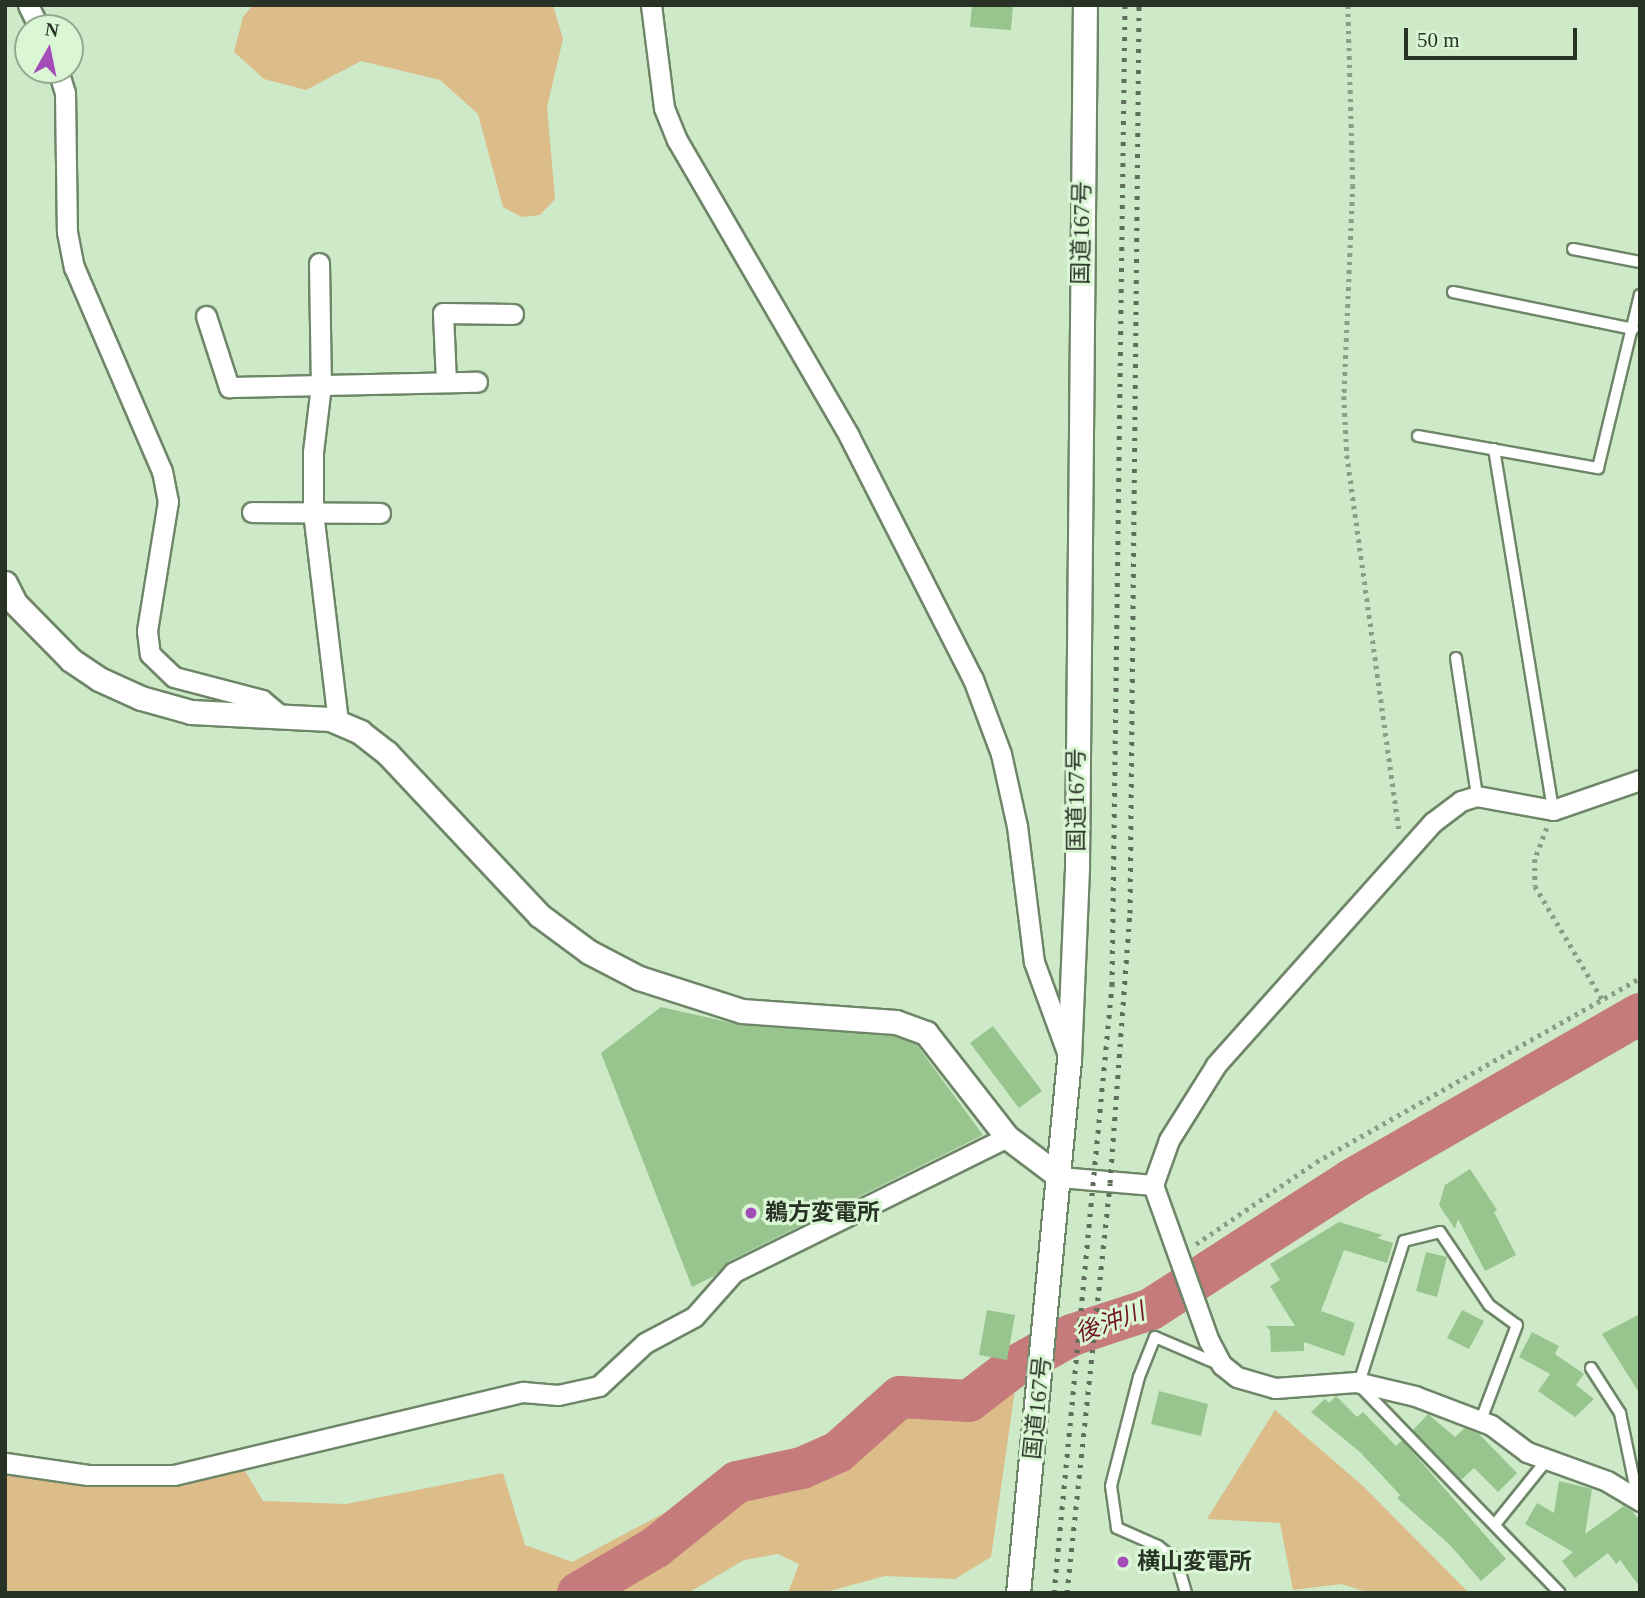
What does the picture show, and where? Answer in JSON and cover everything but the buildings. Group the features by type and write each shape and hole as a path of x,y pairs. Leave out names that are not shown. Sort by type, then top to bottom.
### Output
{"street":[{"path":"651,5 664,108 677,140 849,436 973,679 1001,754 1017,826 1034,961 1069,1059"},
{"name":"国道167号","path":"1018,1593 1047,1323 1069,1059 1077,865 1085,5"},
{"path":"62,84 65,93 67,232 74,267 162,471 168,501 148,631 150,654 174,677 262,700 282,717"},
{"path":"319,263 321,385 313,452 313,512 338,722"},
{"path":"446,382 443,313 513,314"},
{"path":"206,316 229,387 477,382"},
{"path":"252,512 380,513"},
{"path":"5,583 15,603 46,636 99,679 191,712 338,722 360,732 387,753 539,915 589,952 668,990 742,1012 896,1022 918,1029 933,1039 1007,1137 1060,1177 1153,1185"},
{"path":"1638,1496 1546,1461 1481,1420 1415,1396 1358,1383 1275,1388 1237,1377 1222,1365 1209,1341 1153,1185 1169,1140 1216,1066 1402,853 1461,801 1477,796 1553,810 1640,780"},
{"path":"5,1463 88,1475 174,1475 523,1392 558,1395 599,1386 645,1343 694,1317 734,1272 1007,1137"}],"lane":[{"path":"1573,248 1640,262"},
{"path":"1453,292 1633,329"},
{"path":"1418,436 1598,468 1640,295"},
{"path":"1494,449 1553,810"},
{"path":"1456,658 1477,796"},
{"path":"1481,1420 1517,1325 1489,1305 1440,1232 1404,1241 1358,1383 1496,1523 1560,1593"},
{"path":"1186,1593 1177,1561 1158,1546 1117,1528 1111,1486 1139,1377 1155,1337 1222,1365"},
{"path":"1591,1368 1620,1413 1636,1473 1638,1496"},
{"path":"1496,1523 1546,1461"}],"path":[{"path":"1348,5 1353,185 1344,396 1346,443 1402,853"},
{"path":"1553,810 1535,859 1535,886 1602,999"},
{"path":"1177,1254 1316,1162 1640,978"}],"shaded area":[{"path":"253,5 553,5 563,39 547,107 555,199 540,215 522,217 503,207 478,114 440,80 361,61 306,90 264,79 234,52 243,17"},
{"path":"1001,1383 1016,1383 991,1557 955,1579 885,1576 822,1593 788,1593 799,1564 778,1554 744,1560 688,1593 5,1593 5,1451 122,1470 238,1459 263,1501 346,1504 503,1473 525,1545 572,1562 666,1512 705,1482 830,1448 858,1428 900,1412 973,1416"},
{"path":"1275,1410 1363,1486 1469,1593 1370,1593 1341,1584 1293,1590 1280,1523 1207,1519"}],"waterway":[{"name":"後沖川","path":"578,1593 656,1547 737,1482 802,1468 838,1452 900,1397 969,1401 1012,1368 1072,1335 1151,1309 1351,1180 1640,1014"}],"railway":[{"path":"1054,1593 1112,985 1125,5"},
{"path":"1067,1593 1110,1183 1130,913 1139,5"}],"place":[{"name":"鵜方変電所","path":"751,1213"},
{"name":"横山変電所","path":"1123,1562"}]}
